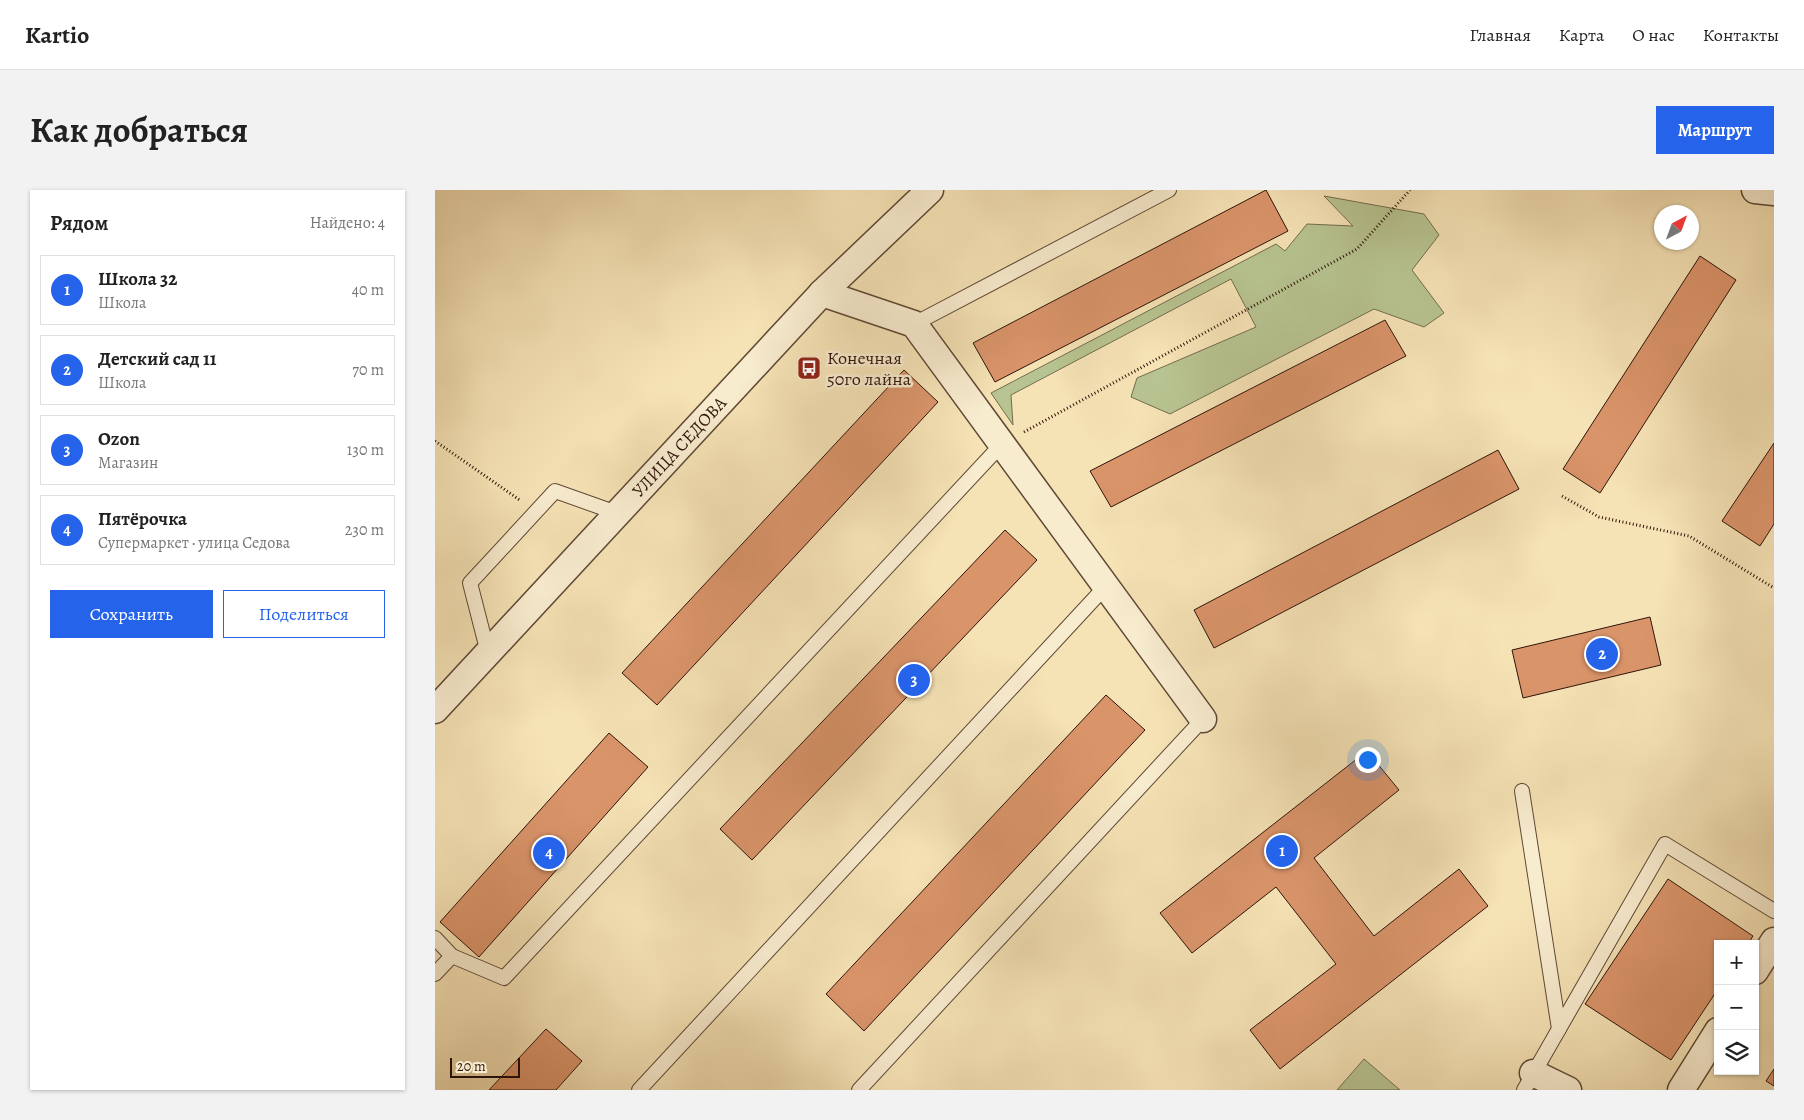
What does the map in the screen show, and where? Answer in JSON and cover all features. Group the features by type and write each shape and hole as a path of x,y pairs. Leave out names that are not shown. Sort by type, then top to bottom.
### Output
{"street":[{"name":"УЛИЦА СЕДОВА","path":"435,710 822,293 931,190"},
{"path":"1755,190 1774,192"},
{"path":"822,293 914,324 1203,719"},
{"path":"1759,965 1774,941"},
{"path":"1681,1090 1714,1037"},
{"path":"1529,1082 1568,1090"}],"lane":[{"path":"914,324 1169,190"},
{"path":"435,938 452,956 504,978 1002,444"},
{"path":"487,653 470,583 536,511 555,491 617,514"},
{"path":"639,1090 1106,586"},
{"path":"859,1090 1203,719"},
{"path":"1522,791 1559,1029"},
{"path":"1529,1082 1665,844 1774,911"},
{"path":"435,974 452,956"}],"path":[{"path":"1002,444 1357,248 1410,190"},
{"path":"435,441 536,511"},
{"path":"1562,496 1599,517 1689,536 1774,588"}],"green space":[{"path":"1324,196 1424,214 1439,235 1412,270 1444,313 1424,327 1374,309 1170,414 1131,397 1137,378 1256,327 1231,279 1011,395 1013,425 991,393 1276,244 1285,251 1307,224 1353,226"},
{"path":"1364,1059 1400,1090 1337,1090"}],"building":[{"path":"1266,190 1288,231 995,382 973,343"},
{"path":"1700,256 1736,280 1600,493 1563,469"},
{"path":"1385,320 1406,356 1111,507 1090,471"},
{"path":"904,370 938,402 657,705 622,673"},
{"path":"1774,443 1774,524 1760,546 1722,521"},
{"path":"1498,450 1519,489 1214,648 1194,610"},
{"path":"1005,530 1037,560 752,860 720,829"},
{"path":"1650,617 1661,665 1523,698 1512,650"},
{"path":"1106,695 1145,730 864,1031 826,994"},
{"path":"609,733 648,767 479,957 440,922"},
{"path":"1367,751 1399,790 1314,858 1374,936 1459,869 1488,906 1280,1069 1250,1030 1336,964 1276,887 1192,953 1160,913"},
{"path":"1668,879 1753,936 1750,940 1714,940 1714,995 1671,1060 1585,1004"},
{"path":"546,1029 582,1061 556,1090 489,1090"},
{"path":"1774,1069 1774,1086 1766,1081"}],"place":[{"name":"Конечная 50го лайна","path":"809,368"},
{"name":"Детский сад 11","path":"1602,654"},
{"name":"Ozon","path":"914,680"},
{"name":"Школа 32","path":"1282,851"},
{"name":"Пятёрочка","path":"549,853"}]}
